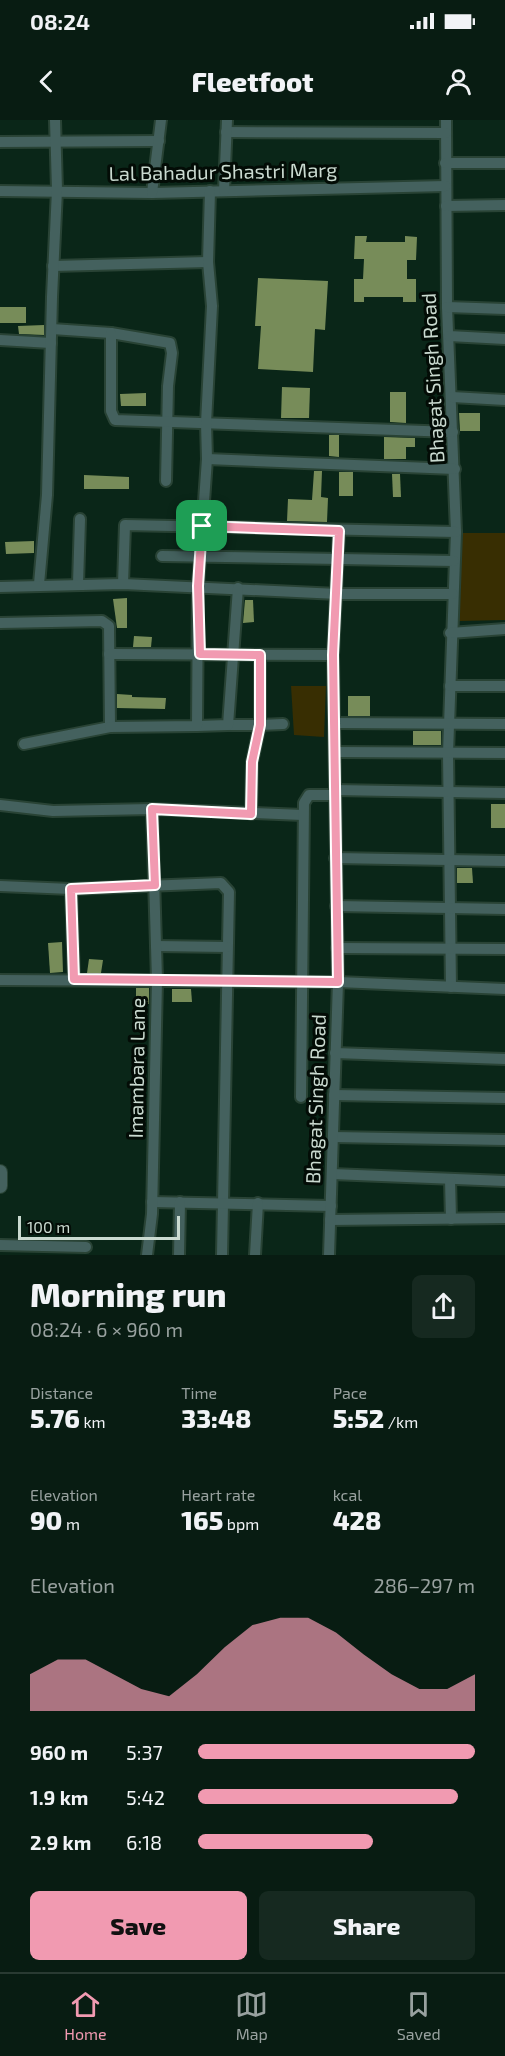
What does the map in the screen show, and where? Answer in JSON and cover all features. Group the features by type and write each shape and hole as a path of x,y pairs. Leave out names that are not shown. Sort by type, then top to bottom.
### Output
{"street":[{"path":"39,584 47,495 57,190 55,120"},
{"path":"153,193 161,120"},
{"path":"224,191 227,120"},
{"name":"Bhagat Singh Road","path":"446,120 447,307 456,532 450,633 448,753 450,987"},
{"path":"226,132 446,134"},
{"path":"0,142 159,141"},
{"path":"446,164 505,163"},
{"name":"Lal Bahadur Shastri Marg","path":"0,191 153,193 446,186"},
{"path":"198,726 200,654 198,586 207,459 206,423 212,306 208,262 210,191"},
{"path":"446,206 505,205"},
{"path":"53,266 208,262"},
{"path":"447,307 505,309"},
{"path":"52,329 111,333 170,343 172,354 168,386 166,481"},
{"path":"111,333 112,417 122,422 453,432"},
{"path":"449,336 505,339"},
{"path":"0,340 51,343"},
{"path":"452,397 505,400"},
{"path":"207,459 455,469"},
{"path":"78,584 80,519"},
{"path":"123,584 125,525 456,532"},
{"name":"Bhagat Singh Road","path":"329,1255 338,982 333,655 340,561 339,531"},
{"path":"162,556 340,561 454,561"},
{"path":"0,587 39,584 123,584 338,594 453,594"},
{"path":"228,724 238,588"},
{"path":"0,623 105,622 109,626 110,727"},
{"path":"450,633 505,629"},
{"path":"109,654 333,655"},
{"path":"251,814 252,762 260,725 260,655"},
{"path":"450,686 505,686"},
{"path":"334,723 505,724"},
{"path":"24,744 110,727 283,724"},
{"path":"334,752 505,753"},
{"path":"301,1097 303,815 304,803 309,795 505,793"},
{"path":"0,805 53,811 152,809 303,815"},
{"name":"Imambara Lane","path":"147,1255 152,1202 157,980 152,809"},
{"path":"335,858 505,861"},
{"path":"0,886 71,889 155,885 224,885 229,892 222,1255"},
{"path":"71,889 74,979"},
{"path":"336,906 505,909"},
{"path":"156,946 227,946"},
{"path":"337,948 505,949"},
{"path":"0,980 338,982 505,989"},
{"path":"336,1053 505,1059"},
{"path":"334,1095 505,1098"},
{"path":"333,1137 505,1140"},
{"path":"0,1172 0,1186"},
{"path":"332,1174 505,1181"},
{"path":"450,1179 452,1219"},
{"path":"152,1202 331,1206"},
{"path":"178,1255 180,1202"},
{"path":"255,1255 258,1203"},
{"path":"330,1220 505,1218"},
{"path":"0,1245 86,1247"}],"shaded area":[{"path":"463,533 505,533 505,620 459,621 458,575"},
{"path":"291,686 326,686 324,737 294,735"}],"building":[{"path":"355,236 367,236 366,242 405,242 405,236 417,237 416,260 407,260 407,279 416,279 416,302 403,302 403,297 364,297 364,302 354,302 354,279 363,279 364,259 354,259"},
{"path":"258,278 328,281 325,330 315,329 313,372 258,369 261,326 255,326"},
{"path":"0,307 26,307 26,323 0,323"},
{"path":"44,325 44,335 19,334 18,326"},
{"path":"282,387 310,388 309,418 281,418"},
{"path":"390,392 406,392 406,423 390,422"},
{"path":"146,393 146,406 121,406 120,394"},
{"path":"459,413 480,413 480,431 460,431"},
{"path":"329,435 339,435 339,457 329,456"},
{"path":"384,437 415,438 415,447 406,447 406,459 384,459"},
{"path":"314,471 322,471 321,497 328,498 327,522 287,521 288,499 312,500"},
{"path":"339,472 353,472 353,496 339,496"},
{"path":"392,474 400,474 401,497 393,497"},
{"path":"84,475 129,477 129,489 84,489"},
{"path":"34,541 34,553 6,554 5,542"},
{"path":"127,598 127,628 117,628 113,599"},
{"path":"245,600 253,600 254,622 243,623"},
{"path":"134,636 152,637 151,647 133,647"},
{"path":"117,694 166,698 165,709 117,708"},
{"path":"348,696 370,696 370,716 348,716"},
{"path":"413,731 441,731 441,745 413,745"},
{"path":"491,804 505,804 505,828 491,828"},
{"path":"457,868 472,868 473,883 457,883"},
{"path":"62,942 63,972 50,973 48,943"},
{"path":"89,959 103,960 101,973 87,973"},
{"path":"136,988 149,988 149,1004 136,1003"},
{"path":"172,989 191,989 192,1002 172,1002"}],"route":[{"path":"202,526 339,531 340,561 333,655 338,982 74,979 71,889 155,885 152,809 251,814 252,762 260,725 260,655 200,654 198,586 202,526"}]}
